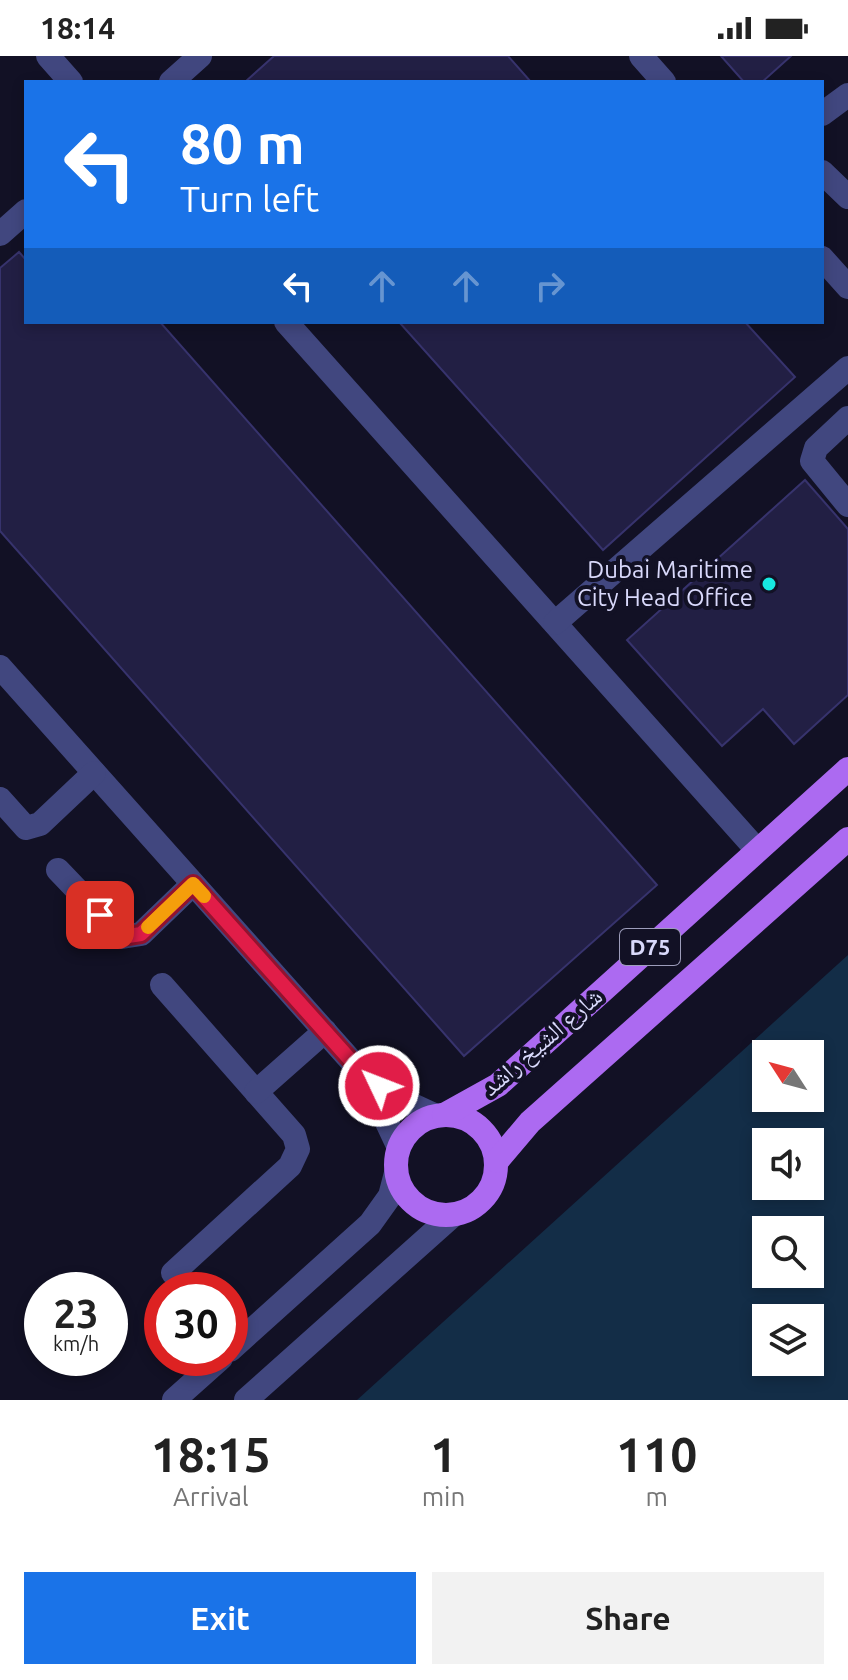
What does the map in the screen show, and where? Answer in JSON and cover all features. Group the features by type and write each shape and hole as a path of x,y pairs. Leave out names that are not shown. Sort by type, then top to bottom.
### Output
{"main road":[{"name":"شارع الشيخ راشد","path":"440,1115 498,1085 848,769"},
{"name":"D75","path":"497,1161 523,1128 848,839"},
{"path":"440,1115 463,1117 480,1127 491,1143 497,1161 495,1177 480,1203 452,1216 432,1214 415,1205 403,1191 396,1173 399,1148 407,1133 440,1115"}],"street":[{"path":"48,56 69,80"},
{"path":"173,80 200,56"},
{"path":"641,56 662,80"},
{"path":"824,113 848,95"},
{"path":"824,174 848,197"},
{"path":"0,234 24,213"},
{"path":"824,260 848,287"},
{"path":"288,324 757,850"},
{"path":"555,623 848,368"},
{"path":"848,418 816,448 812,461 848,505"},
{"path":"0,667 362,1073 397,1098 440,1115"},
{"path":"0,799 26,828 40,824 94,773"},
{"path":"58,870 122,937 141,934 193,884"},
{"path":"162,985 294,1135 298,1149 290,1166 174,1272"},
{"path":"256,1092 325,1031"},
{"path":"362,1073 399,1148"},
{"path":"248,1334 370,1224 390,1196 396,1173"},
{"path":"246,1400 452,1216"},
{"path":"174,1400 201,1376"}],"water":[{"path":"848,955 848,1400 357,1400 752,1042 752,1112 824,1112 824,1040 754,1040"}],"building":[{"path":"274,56 508,56 529,80 247,80"},
{"path":"721,56 791,56 764,80 742,80"},
{"path":"19,252 24,258 24,324 162,324 657,885 464,1056 0,531 0,268"},
{"path":"401,324 747,324 795,377 603,550"},
{"name":"Dubai Maritime City Head Office","path":"805,480 848,529 848,695 794,744 763,709 722,746 627,640"}],"slow traffic":[{"path":"148,927 193,884 204,896"}],"place":[{"name":"Dubai Maritime City Head Office","path":"769,584"}],"route":[{"path":"100,915 122,937 141,934 193,884 362,1073 379,1086"}]}
